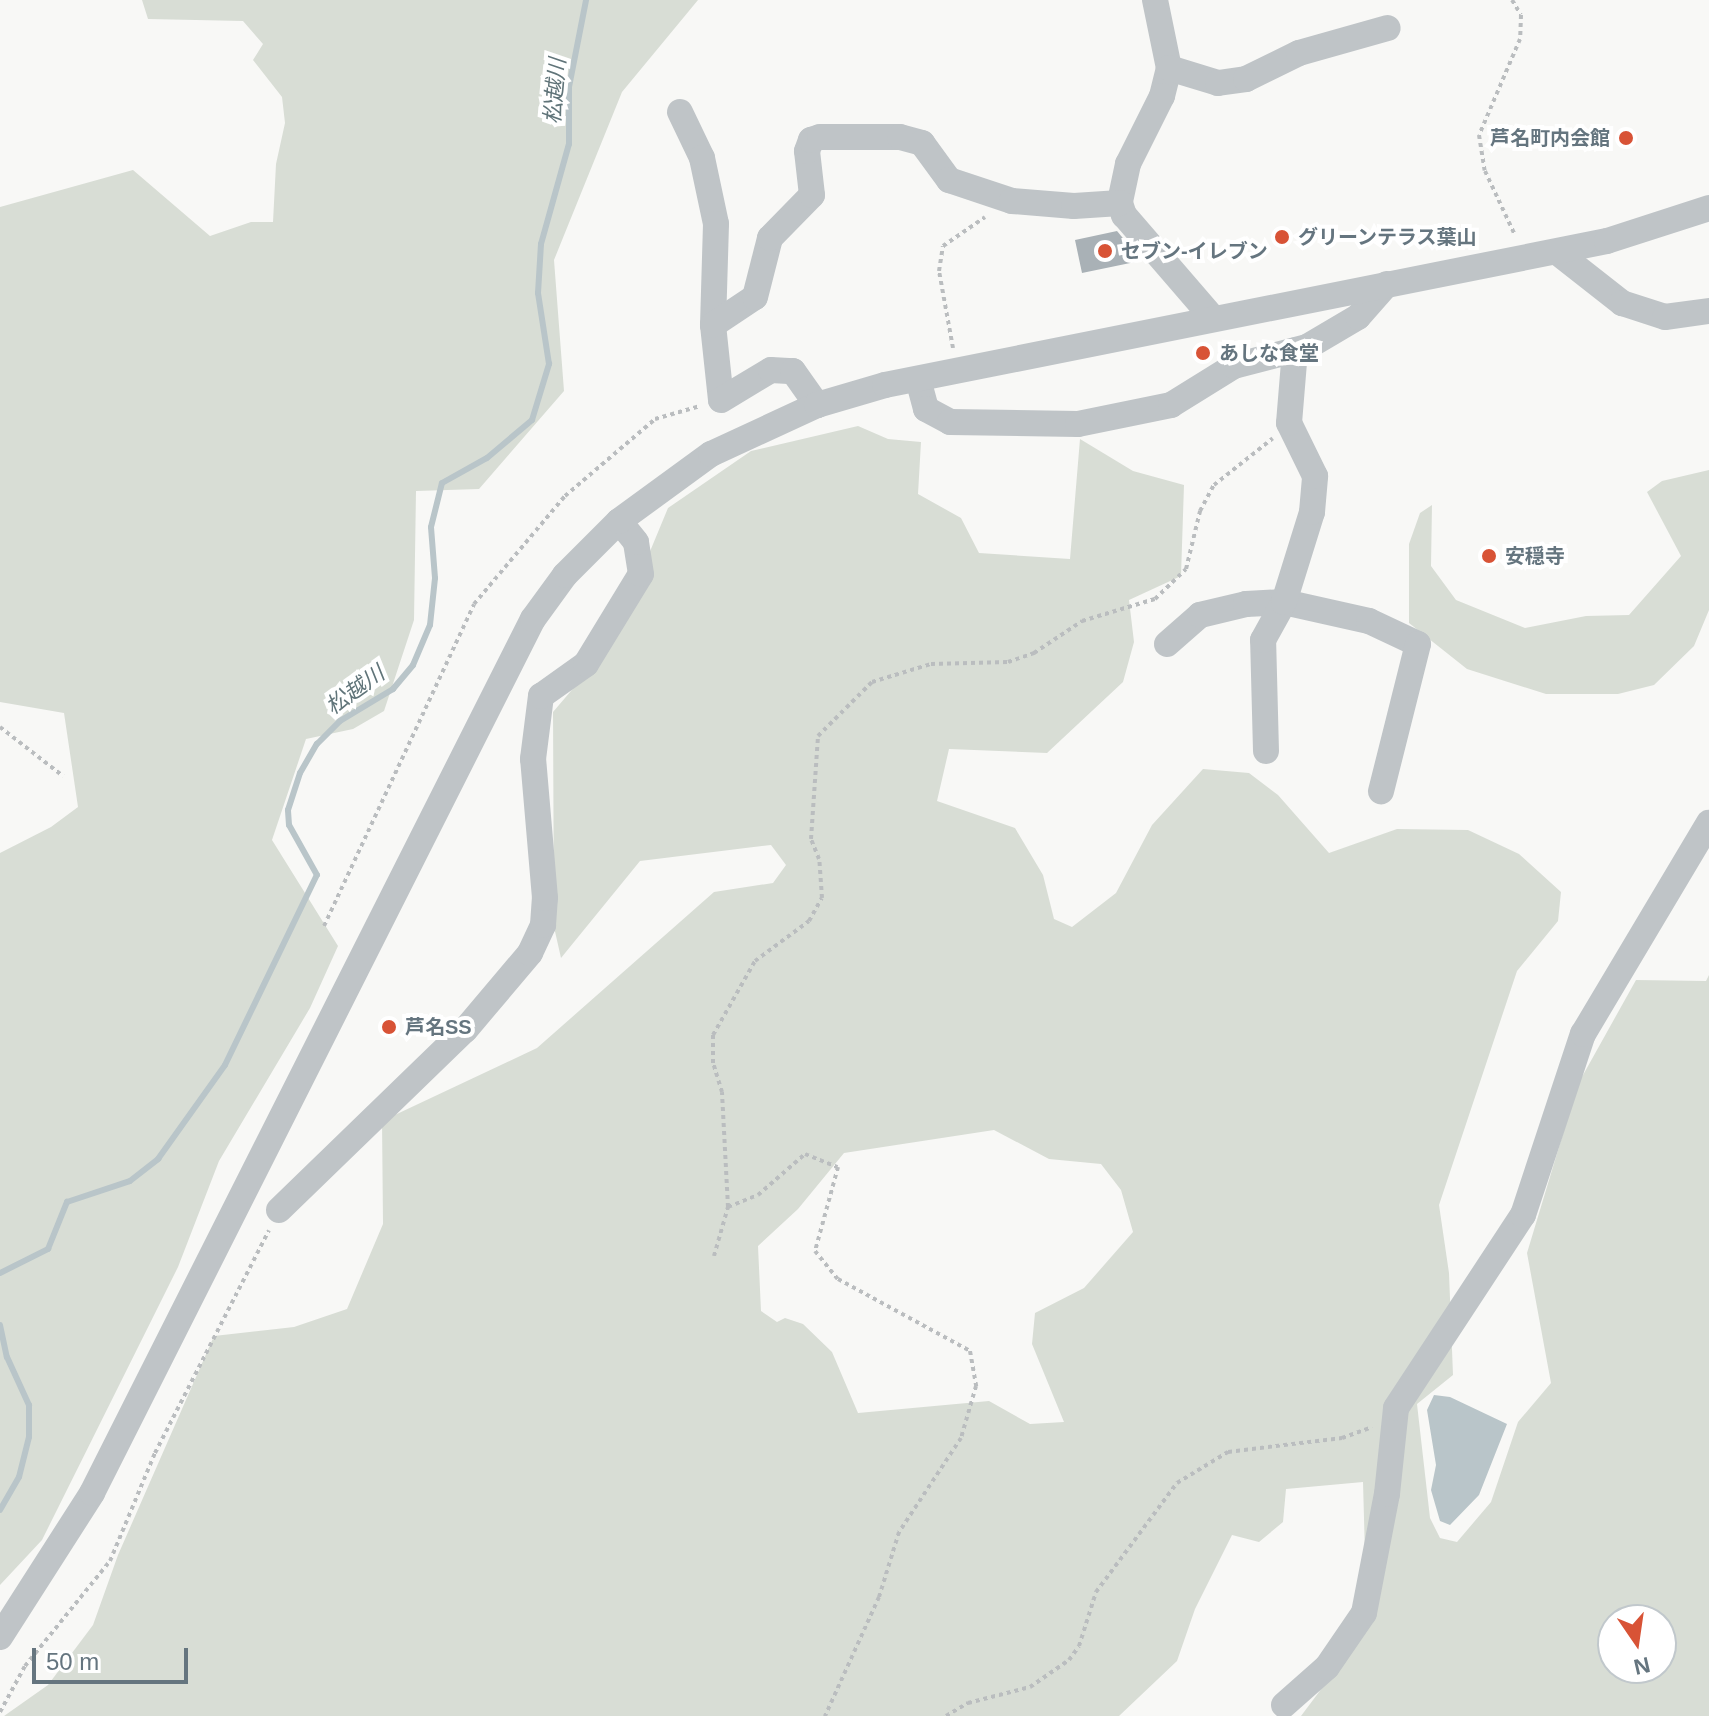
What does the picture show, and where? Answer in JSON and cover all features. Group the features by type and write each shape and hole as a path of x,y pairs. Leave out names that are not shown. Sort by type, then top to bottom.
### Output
{"street":[{"path":"1155,0 1169,68 1162,96 1128,164 1120,203 1124,215 1212,317"},
{"path":"1169,68 1218,83 1246,79 1299,53 1388,28"},
{"path":"680,112 702,158 716,224 713,325 721,400 771,370 793,371 817,405"},
{"path":"713,325 745,309 755,297 770,238 812,195 807,151 811,140 900,137 922,143 949,180 1012,201 1074,206 1120,203"},
{"path":"0,1637 92,1493 533,619 565,575 619,521 711,454 817,405 958,370 1212,317 1557,252 1646,231 1709,208"},
{"path":"1557,252 1622,303 1665,317 1709,311"},
{"path":"918,379 926,409 950,422 1078,424 1171,405 1234,366 1295,350 1358,317 1387,284"},
{"path":"1266,751 1263,640 1284,602 1312,512 1315,476 1289,423 1295,350"},
{"path":"279,1210 465,1030 530,953 543,925 545,898 533,759 541,696 586,664 617,606 641,574 636,542 619,521"},
{"path":"1167,644 1200,615 1246,604 1284,602 1369,621 1418,644 1381,791"},
{"path":"1284,1705 1327,1667 1364,1613 1387,1494 1396,1408 1523,1215 1583,1034 1709,823"}],"path":[{"path":"1512,0 1521,15 1520,39 1479,135 1485,171 1525,257"},
{"path":"958,370 941,287 943,246 1012,201"},
{"path":"324,926 474,604 565,496 655,419 721,400"},
{"path":"714,1256 728,1207 722,1092 713,1063 713,1035 755,961 809,921 822,898 823,878 811,839 812,761 818,736 872,682 931,664 1008,662 1034,653 1082,621 1155,599 1186,569 1200,511 1214,485 1289,423"},
{"path":"0,727 63,776"},
{"path":"728,1207 758,1195 805,1154 838,1167 815,1251 838,1279 970,1351 976,1386 961,1438 899,1532 879,1597 825,1716"},
{"path":"0,1712 25,1666 110,1561 155,1453 279,1210"},
{"path":"946,1716 968,1703 1030,1687 1069,1660 1079,1646 1096,1592 1177,1483 1228,1452 1361,1433 1396,1408"}],"shaded area":[{"path":"142,0 698,0 622,92 554,260 564,391 479,489 416,491 414,620 384,711 353,729 306,739 272,840 338,946 310,1008 219,1161 178,1267 42,1540 0,1585 0,853 51,827 78,807 64,713 0,702 0,207 133,170 210,236 251,222 273,222 276,164 285,123 282,97 253,60 263,44 243,21 148,19"},
{"path":"858,426 888,439 921,442 918,494 961,518 979,553 1070,559 1080,439 1133,471 1184,485 1181,576 1129,600 1134,642 1123,682 1047,753 949,749 937,801 1015,828 1043,875 1054,919 1072,927 1116,893 1152,825 1203,769 1249,773 1278,795 1329,853 1397,829 1468,830 1519,854 1561,892 1558,921 1517,971 1439,1205 1449,1273 1453,1375 1417,1404 1430,1518 1440,1538 1457,1542 1491,1502 1518,1422 1551,1383 1527,1253 1578,1084 1636,980 1706,981 1709,975 1709,1716 1301,1716 1367,1628 1363,1482 1286,1489 1283,1522 1259,1542 1232,1535 1195,1609 1177,1661 1119,1716 4,1716 48,1685 93,1625 118,1555 214,1336 294,1327 347,1309 383,1224 382,1121 537,1048 714,892 773,883 786,865 771,845 640,861 561,958 554,927 553,712 612,643 668,508 751,451","holes":["994,1130 1049,1159 1101,1164 1121,1190 1133,1232 1084,1288 1035,1313 1032,1344 1064,1422 1030,1424 989,1401 858,1413 832,1352 803,1324 785,1318 777,1322 761,1311 758,1246 798,1209 844,1153"]},
{"path":"1709,470 1709,610 1694,646 1654,685 1618,694 1546,694 1467,669 1409,623 1409,544 1420,513 1432,505 1431,566 1456,600 1525,628 1586,616 1629,615 1681,556 1647,492 1662,481"},
{"path":"1434,1395 1450,1397 1507,1424 1479,1495 1450,1525 1440,1521 1431,1490 1436,1465 1427,1410"}],"building":[{"name":"セブン-イレブン","path":"1117,231 1132,249 1135,262 1082,273 1075,240"}],"waterway":[{"name":"松越川","path":"0,1273 48,1249 67,1202 130,1181 158,1159 225,1065 317,875 289,825 288,810 300,773 317,744 340,721 393,689 413,665 430,625 435,578 431,527 442,483 487,458 532,420 549,364 538,293 541,244 569,144 569,87 586,0"},
{"name":"松越川","path":"0,1325 7,1357 29,1405 29,1437 19,1477 0,1510"}],"place":[{"name":"芦名町内会館","path":"1626,138"},
{"name":"グリーンテラス葉山","path":"1282,237"},
{"name":"セブン-イレブン","path":"1105,251"},
{"name":"あしな食堂","path":"1203,353"},
{"name":"安穏寺","path":"1489,556"},
{"name":"芦名SS","path":"389,1027"}]}
